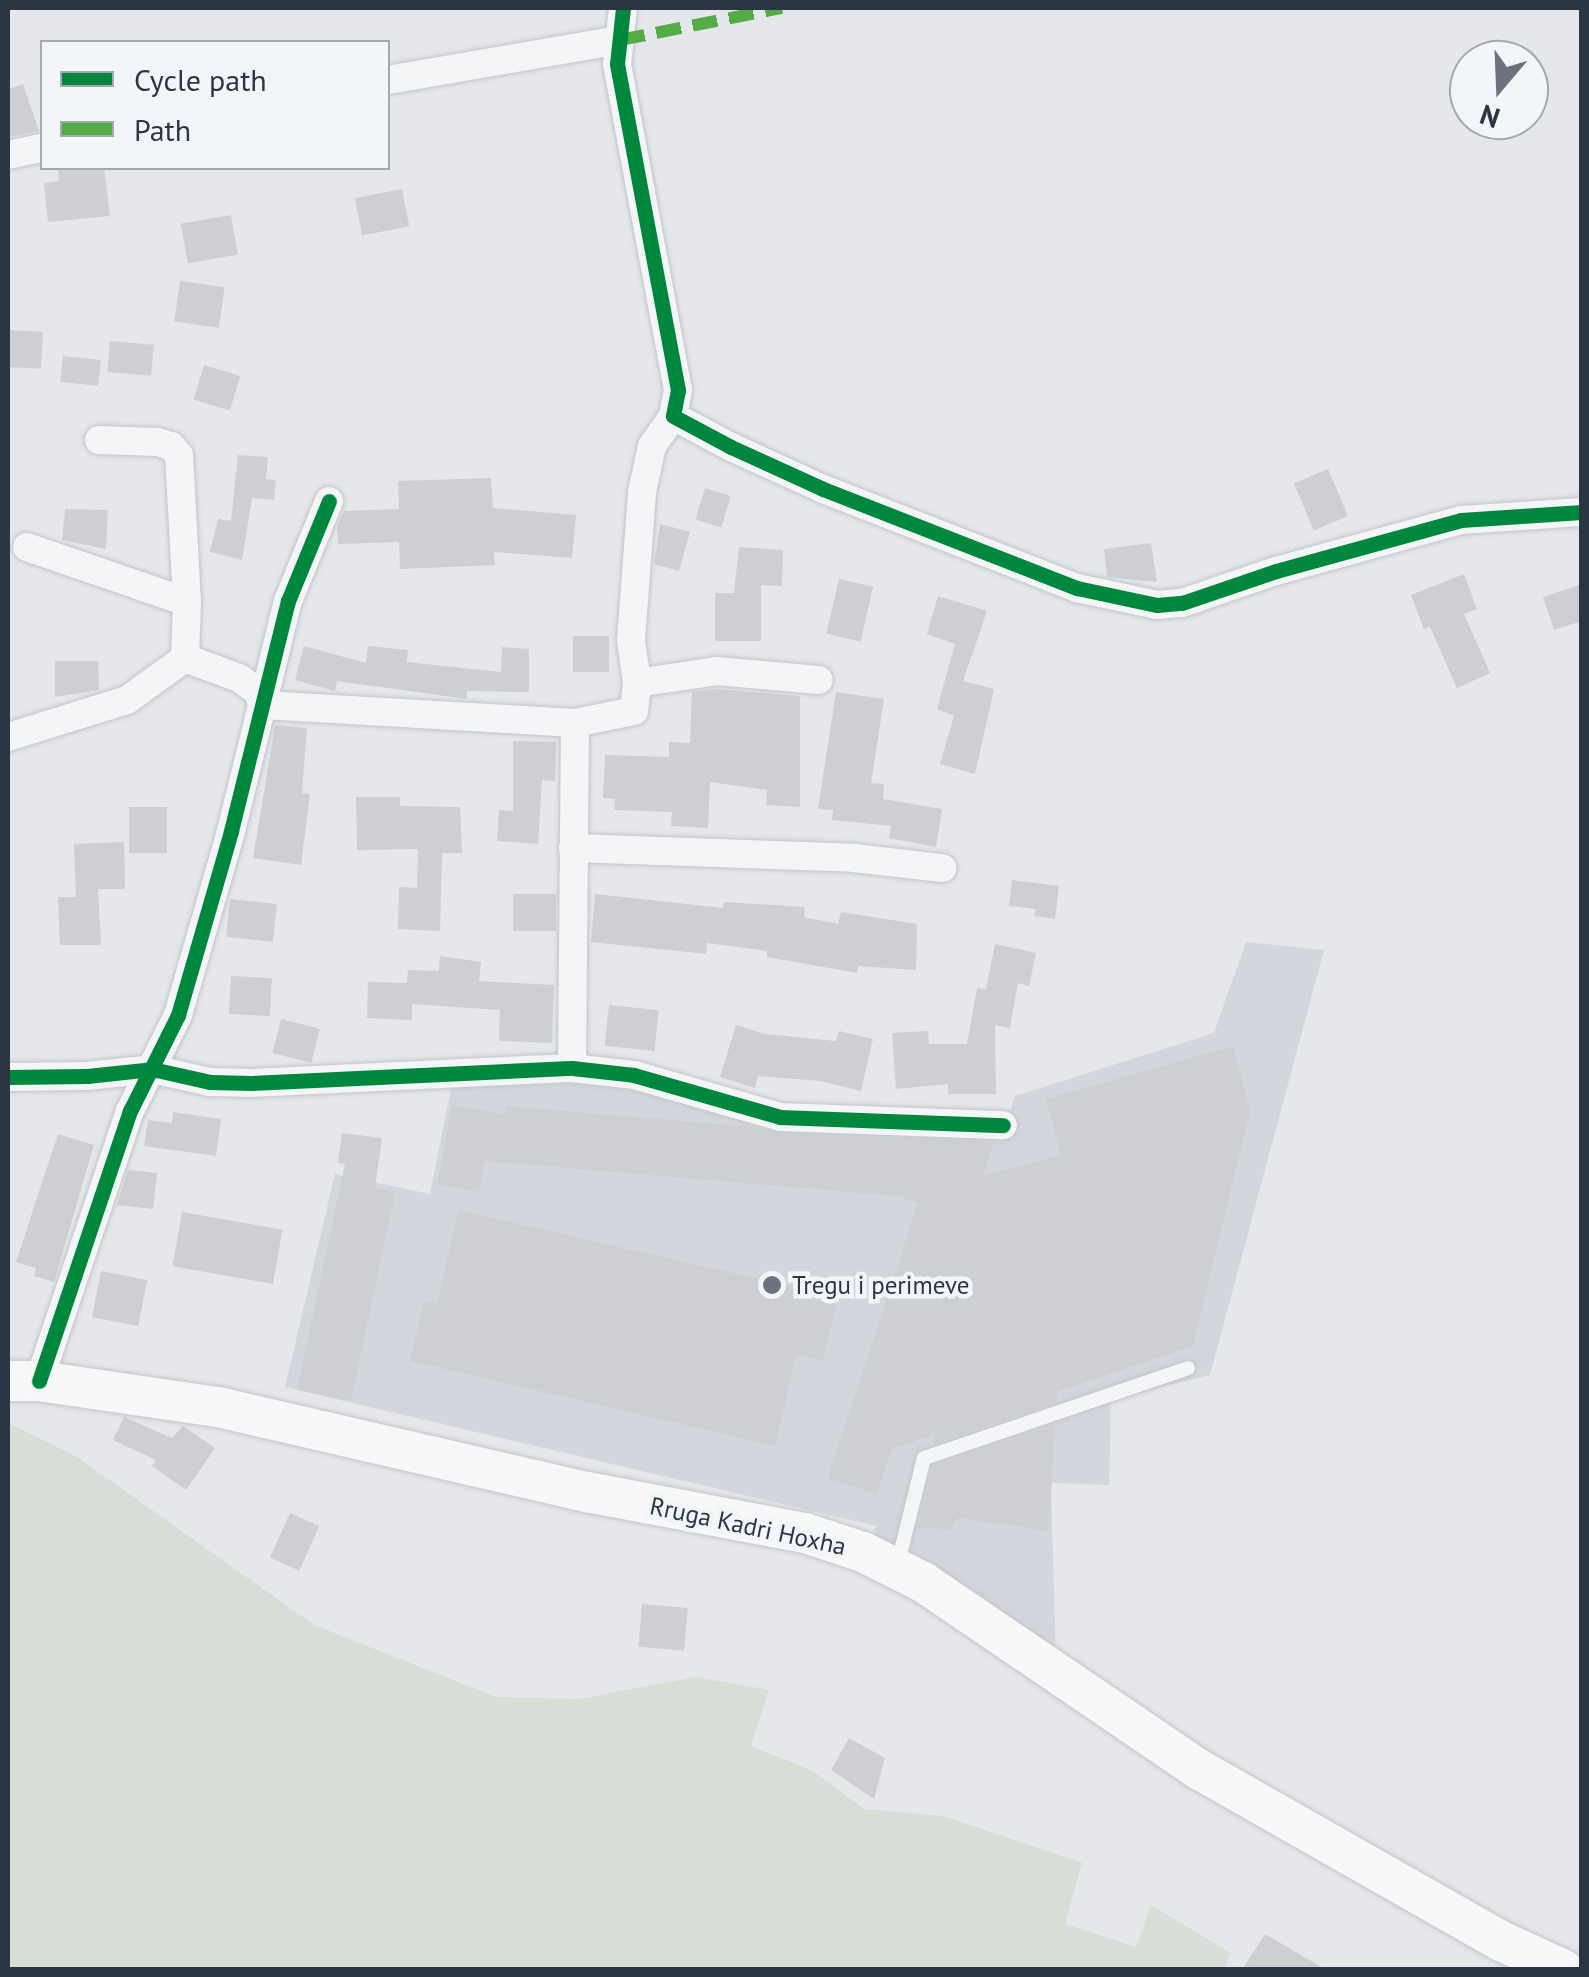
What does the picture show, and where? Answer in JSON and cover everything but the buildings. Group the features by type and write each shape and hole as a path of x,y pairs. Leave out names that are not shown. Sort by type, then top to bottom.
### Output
{"main road":[{"name":"Rruga Kadri Hoxha","path":"23,1381 218,1407 607,1496 805,1533 897,1567 1200,1770 1502,1940 1564,1970"}],"street":[{"path":"263,706 575,723 634,711 637,683 631,640 642,492 652,446 673,416 678,390 622,104 617,64 623,8"},
{"path":"390,80 620,40"},
{"path":"8,155 40,148"},
{"path":"673,416 823,489 1077,588 1157,605 1182,603 1276,571 1461,520 1582,512"},
{"path":"99,440 157,442 171,446 179,456 187,602 185,658"},
{"path":"23,1381 130,1112 178,1014 288,601 329,500"},
{"path":"27,547 187,602"},
{"path":"185,658 239,678 257,691 263,706"},
{"path":"8,737 127,700 185,658"},
{"path":"637,683 716,670 769,672 819,680"},
{"path":"572,1068 575,723"},
{"path":"573,848 854,858 942,868"},
{"path":"8,1077 87,1076 152,1069 210,1082 252,1083 572,1068 634,1076 780,1117 1002,1125"}],"lane":[{"path":"897,1567 924,1458 1188,1368"}],"shaded area":[{"name":"Tregu i perimeve","path":"1246,942 1324,950 1210,1375 1111,1400 1109,1485 1051,1483 1056,1663 873,1537 876,1526 285,1387 335,1174 430,1194 452,1084 590,1084 655,1094 730,1117 904,1131 1009,1115 1015,1096 1214,1033"},
{"path":"8,1423 77,1457 314,1625 496,1697 579,1699 695,1677 769,1690 751,1746 811,1770 864,1809 944,1816 1082,1863 1065,1924 1136,1947 1151,1905 1231,1953 1224,1969 8,1969"}],"marked path":[{"path":"620,40 782,8"}],"cycle path":[{"path":"623,8 617,64 678,390 673,416 731,447 823,489 1077,588 1157,605 1182,603 1276,571 1461,520 1582,512"},
{"path":"39,1381 130,1111 178,1015 231,831 288,601 329,501"},
{"path":"8,1077 87,1076 152,1069 210,1082 251,1083 572,1068 634,1075 780,1117 1003,1125"}],"place":[{"name":"Tregu i perimeve","path":"772,1285"}]}
